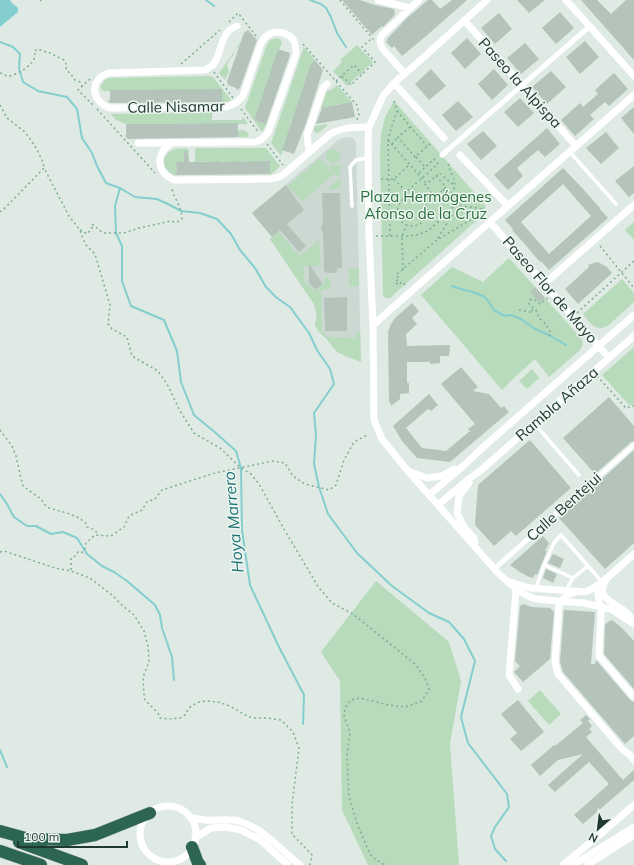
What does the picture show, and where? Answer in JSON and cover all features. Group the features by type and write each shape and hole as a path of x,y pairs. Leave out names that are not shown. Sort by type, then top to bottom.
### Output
{"highway":[{"path":"0,831 29,839 67,840 95,835 150,813"},
{"path":"0,835 82,865"},
{"path":"194,842 198,863 200,865"},
{"path":"0,851 41,865"}],"street":[{"path":"378,0 410,8"},
{"path":"405,74 382,48 380,42 381,36 420,0"},
{"path":"487,0 394,83 383,96 369,127 369,236 373,326 374,420 382,439 407,470 506,581 517,587 528,596 536,599 559,603 584,603 611,609 634,622"},
{"path":"566,0 634,76"},
{"name":"Paseo la Alpispa","path":"464,20 576,146"},
{"path":"210,67 215,61 226,34 231,28 236,26"},
{"path":"442,155 590,26"},
{"name":"Calle Nisamar","path":"210,67 200,71 108,73 101,76 97,82 95,94 101,104 110,108 226,107 240,100 245,91 260,46 264,39 274,32 280,32 291,37 295,42 296,54 269,130 263,138"},
{"path":"394,83 444,138"},
{"path":"310,151 307,135 323,88 327,84"},
{"path":"373,326 634,95"},
{"path":"172,144 167,146 161,153 160,163 162,172 174,180 270,180 280,177 330,134 337,130 348,127 369,127"},
{"path":"138,143 172,144 254,142 263,138"},
{"path":"460,155 508,206"},
{"path":"544,284 634,205"},
{"name":"Paseo Flor de Mayo","path":"490,222 609,358"},
{"name":"Rambla Añaza","path":"480,450 634,315"},
{"name":"Rambla Añaza","path":"480,471 634,336"},
{"name":"Calle Bentejui","path":"494,569 634,445"},
{"path":"407,470 427,478 442,476 480,450"},
{"path":"429,495 480,450"},
{"path":"438,505 480,471"},
{"path":"476,548 474,538 464,527 457,513 459,496 480,471"},
{"path":"517,587 585,592 602,582 634,554"},
{"path":"602,582 597,593 601,607 599,656 634,697"},
{"path":"602,582 603,592 606,599 628,613 634,622"},
{"path":"517,587 509,675 518,689"},
{"path":"538,589 554,596 559,603"},
{"path":"578,591 566,595 559,603 555,662 558,674 622,749 632,757"},
{"path":"563,865 634,805"},
{"path":"288,865 259,839 241,830 226,827 211,828 194,842 187,854 179,859 168,862 157,862 146,852 141,842 140,829 145,817 157,808 168,806 181,810 190,817 206,820 226,819 240,821 253,827 272,840 300,865"},
{"path":"190,817 194,827 194,842"},
{"path":"573,865 634,826"},
{"path":"587,865 634,835"}],"lane":[{"path":"570,152 616,204"},
{"path":"352,206 350,167 356,160 368,158"},
{"path":"534,423 579,475"},
{"path":"538,589 544,565 554,543 561,535 602,582"},
{"path":"544,565 573,578"},
{"path":"565,590 573,578 588,566"}],"path":[{"path":"340,0 373,39"},
{"path":"228,22 238,13 258,38"},
{"path":"179,66 223,27"},
{"path":"342,76 350,84 375,62 362,47 370,40 381,36"},
{"path":"300,41 357,105 357,127"},
{"path":"0,73 11,76 25,69 34,60 34,51 38,49 64,60 67,66 67,71 75,80 84,86"},
{"path":"327,84 336,82 354,65 362,74"},
{"path":"210,67 282,164"},
{"path":"94,76 78,90 127,143"},
{"path":"394,101 397,111 427,146"},
{"path":"0,105 7,118 26,132 35,146 44,168 69,216 80,230 85,244 95,254 110,306 108,324 127,337 132,356 158,371 167,384 180,411 194,433 220,448 241,468 251,474 259,484 285,531 320,588 332,603 353,614 416,664 425,678 429,689 422,701 405,707 360,698 351,700 345,708 344,716 350,732 347,756 349,797 357,823 368,850 372,856 385,865"},
{"path":"390,236 388,140 397,111"},
{"path":"392,144 410,126"},
{"path":"398,138 425,167"},
{"path":"388,140 422,178 426,184 424,185 435,197 444,189"},
{"path":"415,157 431,143"},
{"path":"406,192 438,164 434,159 418,174"},
{"path":"381,179 394,179 410,164"},
{"path":"449,164 448,166 455,182 455,186 450,196"},
{"path":"0,212 44,168"},
{"path":"426,184 438,173 455,186"},
{"path":"436,176 446,187 444,189 455,205"},
{"path":"394,179 408,194 401,201 398,208 399,218 407,225 417,226 424,221 428,211 423,200 412,187"},
{"path":"80,230 87,234 92,228 92,224 104,233 124,233 171,221 180,221 182,219 181,211 172,190 173,185"},
{"path":"369,236 418,235 426,232 455,205 485,210 437,240 396,275 399,279 395,282 398,285 402,282 405,285"},
{"path":"437,240 452,215 449,210"},
{"path":"403,270 402,236 407,225"},
{"path":"595,239 634,288"},
{"path":"573,316 634,261"},
{"path":"548,338 551,333 544,322 539,318 536,310 529,304 530,300 534,299 540,304 553,294"},
{"path":"519,310 532,313 532,307"},
{"path":"593,372 626,408 634,406"},
{"path":"0,430 12,446 16,456 23,486 41,499 49,508 77,517 85,522 87,526 95,530 99,536"},
{"path":"71,571 71,558 78,552 81,553 85,550 86,543 95,536 111,536 124,527 129,516 142,510 148,502 155,499 162,490 214,473 273,461 285,463 293,476 304,484 329,490 336,485 344,460 354,442 367,435"},
{"path":"0,552 4,551 90,578 134,615 144,631 148,646 149,662 143,677 145,700 158,713 160,718 180,718 185,715 189,708 199,702 218,702 230,706 249,717 281,720 293,732 300,748 292,805 292,834 312,855 310,865"}],"shaded area":[{"path":"346,137 354,139 356,143 361,362 337,352 319,332 315,325 317,315 314,304 270,239 272,237 252,213 338,140"}],"green space":[{"path":"276,38 280,39 282,43 278,50 254,120 263,123 264,125 267,123 262,132 245,108 266,47 270,40"},
{"path":"357,45 373,62 347,86 333,71 342,62 340,60"},
{"path":"304,47 315,60 309,69 285,139 281,156 271,143"},
{"path":"234,51 233,56 230,58 227,66 229,71 225,80 219,73"},
{"path":"213,77 231,100 227,102 220,102 223,100 222,98 104,91 101,89 102,84 108,78"},
{"path":"337,85 352,102 322,109 321,108 327,91 331,90"},
{"name":"Plaza Hermógenes Afonso de la Cruz","path":"394,101 486,206 484,210 486,212 390,298 385,298 383,295 380,156 381,134 385,117"},
{"path":"212,112 212,120 242,120 243,117 248,124 126,124 116,120 111,114"},
{"path":"327,124 327,126 318,133 314,131 315,126"},
{"path":"243,130 247,132 249,135 248,137 236,137 239,135 238,131"},
{"path":"186,148 189,150 189,162 176,162 176,173 178,176 173,175 165,165 165,158 167,154 173,150"},
{"path":"196,148 266,148 280,166 271,175 269,175 271,172 270,162 195,162"},
{"path":"333,149 338,151 340,156 338,161 333,163 328,161 326,156 328,151"},
{"path":"320,158 334,174 302,202 288,186"},
{"path":"340,164 340,174 337,177 329,166 336,166"},
{"path":"341,179 340,189 330,190 330,187"},
{"path":"634,222 634,240 625,230"},
{"path":"278,231 299,256 319,240 321,265 307,267 305,265 302,267 304,269 304,281 314,291 325,283 324,279 328,277 331,283 331,289 321,290 322,332 325,332 326,337 356,338 356,333 360,333 361,362 337,352 319,332 315,325 317,315 314,304 270,239"},
{"path":"509,258 580,337 583,344 580,350 549,377 535,359 502,390 421,295 452,267 483,282"},
{"path":"359,268 359,286 349,286 349,269"},
{"path":"622,279 634,293 634,302 609,325 597,328 583,314"},
{"path":"634,347 634,405 629,405 602,375"},
{"path":"532,369 539,378 527,389 519,381"},
{"path":"376,581 449,642 461,681 450,744 459,865 368,865 342,810 340,681 321,652"},
{"path":"540,690 561,714 549,725 528,701"}],"water":[{"path":"0,0 11,0 10,1 18,8 18,12 0,27"}],"building":[{"path":"342,0 360,0 394,9 395,14 383,27 382,26 372,35"},
{"path":"428,0 432,0 440,9 452,0 467,0 402,56 394,46 392,48 386,42 388,40 387,39 407,18"},
{"path":"517,0 545,0 529,13"},
{"path":"581,0 597,0 611,14 626,0 634,0 634,60"},
{"path":"560,12 574,28 556,44 542,28"},
{"path":"499,13 512,29 495,44 481,28"},
{"path":"248,30 257,40 240,88 237,90 236,88 228,85 227,81 244,33"},
{"path":"467,38 481,54 465,69 451,53"},
{"path":"585,41 599,57 580,74 566,57"},
{"path":"525,43 539,59 521,74 507,58"},
{"path":"278,49 289,52 290,55 266,124 264,125 263,123 254,120"},
{"path":"315,60 323,70 305,126 294,154 282,150 309,69"},
{"path":"431,69 446,86 429,100 415,84"},
{"path":"494,69 508,85 492,100 478,84"},
{"path":"551,71 566,87 547,104 532,87"},
{"path":"614,73 628,89 609,106 605,102 590,115 594,119 575,136 561,120 580,103 583,107 598,94 595,90"},
{"path":"222,89 223,100 221,102 108,102 110,99 110,90"},
{"path":"520,98 534,113 518,127 504,112"},
{"path":"458,101 473,117 456,131 442,115"},
{"path":"352,102 355,117 316,124 322,108"},
{"path":"634,107 634,134 621,118"},
{"path":"238,123 239,135 237,137 128,139 125,136 126,124"},
{"path":"547,128 560,144 545,157 538,150 517,168 523,176 508,190 494,175"},
{"path":"483,131 497,146 481,160 467,144"},
{"path":"606,132 619,148 601,164 586,148"},
{"path":"184,151 187,151 189,162 270,161 271,172 269,174 178,175 175,173 177,172 176,162 184,162"},
{"path":"634,166 634,193 629,197 615,181"},
{"path":"563,168 608,218 549,270 541,261 540,262 505,220","holes":["563,184 591,216 549,254 521,222"]},
{"path":"286,185 304,210 287,224 306,246 299,252 280,230 272,237 252,213"},
{"path":"322,193 340,193 342,268 337,268 337,273 328,273 324,271 323,233 321,227 323,223"},
{"path":"598,262 607,267 612,273 578,304 565,289 589,267 588,265"},
{"path":"309,264 323,284 316,289 314,289 309,283"},
{"path":"535,287 545,298 540,303 530,292"},
{"path":"347,297 347,331 325,331 324,298"},
{"path":"412,303 419,311 412,318 417,324 406,334 407,346 450,345 449,356 440,356 440,363 430,364 430,362 407,362 407,383 409,383 409,393 400,394 400,399 391,406 389,402 388,332 395,318"},
{"path":"461,367 478,387 473,391 489,394 501,408 504,406 509,412 450,462 417,458 402,441 393,426 429,394 438,405 431,411 428,409 406,428 422,448 446,451 470,431 468,429 475,424 441,384"},
{"path":"609,397 634,426 634,441 595,474 563,438"},
{"path":"530,440 571,488 516,536 511,531 494,546 475,525 478,485"},
{"path":"634,450 634,543 605,569 559,518"},
{"path":"543,536 549,543 537,575 535,574 533,578 529,577 510,565"},
{"path":"553,554 564,559 560,568 548,563"},
{"path":"546,569 557,574 553,583 543,578"},
{"path":"523,604 532,607 550,608 554,612 550,659 523,682 514,672 520,666 515,661 520,606"},
{"path":"564,610 595,612 591,664 595,664 596,660 630,700 634,702 634,736 625,744 563,672 560,662"},
{"path":"612,620 634,641 634,689 604,654 605,625"},
{"path":"518,700 544,732 521,751 510,739 517,733 501,714"},
{"path":"586,715 590,719 588,721 592,726 589,729 592,732 586,737 623,780 634,770 634,780 583,824 574,815 609,784 589,762 555,792 548,785 583,754 558,760 540,776 531,765 583,723 580,720"}],"waterway":[{"path":"206,0 214,6"},
{"path":"310,0 321,4 326,8 337,33 346,47"},
{"path":"0,42 13,47 20,54 19,68 23,82 38,91 67,97 77,109 82,138 92,153 106,183 120,188 135,197 157,199 181,211 200,213 217,219 231,234 240,250 255,268 266,287 277,298 290,307 309,333 317,350 330,369 334,384 314,413 316,435 314,464 319,487 328,514 357,553 392,586 429,613 449,622 464,639 475,661 461,717 468,743 507,794 509,807 495,827 491,836 495,849 506,861"},
{"name":"Hoya Marrero","path":"120,188 115,206 116,233 122,246 122,281 131,306 164,320 177,351 181,382 194,415 236,451 241,468 242,530 250,585 278,645 304,695 303,724"},
{"path":"452,286 485,297 495,311 505,316 511,315 521,319 535,329 566,345"},
{"path":"0,494 14,517 27,526 36,526 51,534 63,532 77,538 87,554 102,566 127,581 155,605 160,615 162,628 172,657 174,680"},
{"path":"0,750 7,767"}]}
